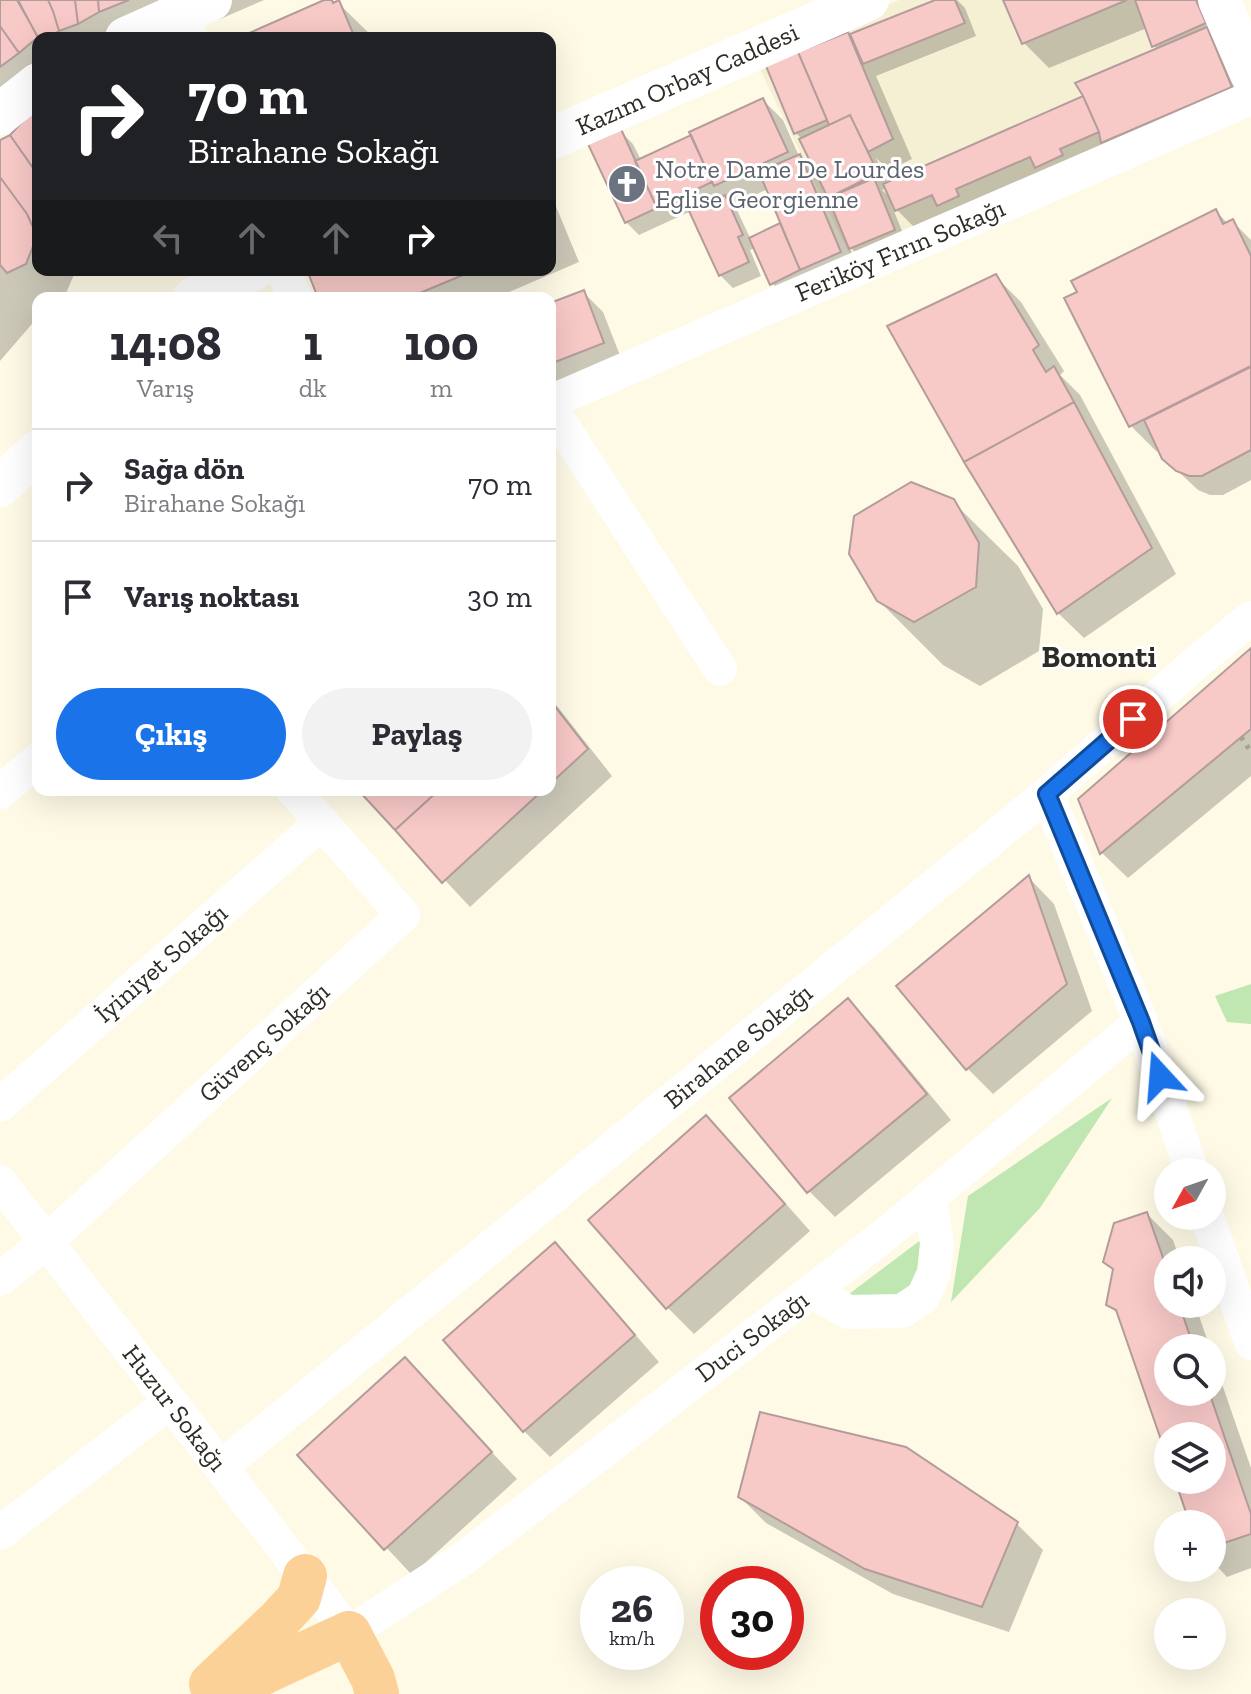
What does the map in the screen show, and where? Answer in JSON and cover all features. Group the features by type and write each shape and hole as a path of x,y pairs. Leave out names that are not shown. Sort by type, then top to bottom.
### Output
{"main road":[{"path":"305,1576 299,1598 217,1676 225,1694 349,1633 373,1679 377,1694"}],"street":[{"name":"Kazım Orbay Caddesi","path":"556,136 868,0"},
{"path":"1219,0 1251,74"},
{"path":"141,32 190,13"},
{"path":"0,114 32,89"},
{"name":"Feriköy Fırın Sokağı","path":"556,401 1251,98"},
{"path":"207,292 240,276"},
{"name":"Feriköy Fırın Sokağı","path":"556,413 720,669"},
{"path":"0,486 32,457"},
{"name":"Birahane Sokağı","path":"221,1467 1047,794 1251,618"},
{"path":"0,792 32,765"},
{"path":"1047,794 1141,1022 1187,1158"},
{"name":"Güvenç Sokağı","path":"0,1279 46,1242 403,915 298,796"},
{"name":"İyiniyet Sokağı","path":"0,1105 322,822"},
{"name":"Duci Sokağı","path":"349,1633 464,1558 886,1234 1141,1022"},
{"name":"Huzur Sokağı","path":"0,1182 349,1633"},
{"path":"811,1291 848,1312 902,1311 923,1297 934,1273 937,1243 929,1198"},
{"path":"1212,1230 1251,1343"},
{"path":"0,1533 170,1402"}],"path":[{"path":"1241,737 1251,752"}],"shaded area":[{"path":"899,0 1211,0 1250,87 853,262 756,61"}],"green space":[{"path":"1251,984 1251,1024 1227,1022 1215,996"},
{"path":"1112,1098 1040,1208 951,1302 968,1196"},
{"path":"922,1239 918,1287 878,1305 845,1297"}],"building":[{"path":"0,0 17,0 35,32 32,32 32,42 19,53 0,26"},
{"path":"18,0 48,0 59,31 35,32"},
{"path":"48,0 75,0 78,24 59,31"},
{"path":"75,0 98,0 99,12 78,24"},
{"path":"98,0 129,0 99,12"},
{"path":"324,0 332,0 333,3 339,0 352,32 252,32"},
{"path":"935,0 955,0 965,23 863,64 850,34"},
{"path":"1003,0 1127,0 1022,44"},
{"path":"1135,0 1196,0 1206,23 1152,47"},
{"path":"0,26 19,53 0,67"},
{"path":"1207,27 1232,87 1101,143 1099,132 1075,83"},
{"path":"848,32 893,139 868,152 850,115 829,125 798,52"},
{"path":"798,52 827,120 794,134 766,66"},
{"path":"1083,96 1099,132 1060,149 1063,155 1035,168 1030,157 956,189 959,196 937,206 932,195 895,211 883,184"},
{"path":"763,98 788,152 714,186 689,132"},
{"path":"32,111 32,166 10,135"},
{"path":"850,115 878,173 828,198 799,139"},
{"name":"Notre Dame De Lourdes Eglise Georgienne","path":"621,129 657,208 625,223 588,144"},
{"path":"10,135 32,166 32,225 0,177 0,140"},
{"path":"691,135 712,182 657,208 635,161"},
{"path":"800,154 841,252 800,270 759,172"},
{"path":"0,177 32,225 32,249 26,264 7,273 0,265"},
{"path":"874,178 895,230 849,249 828,198"},
{"path":"725,195 743,235 738,237 749,262 719,276 689,211"},
{"path":"1216,209 1223,224 1233,219 1251,256 1251,366 1129,427 1064,298 1077,292 1071,281"},
{"path":"780,223 800,270 770,285 749,238"},
{"path":"996,274 1039,345 1033,350 1046,372 1054,366 1074,402 964,462 887,326"},
{"path":"309,276 461,276 422,292 316,292"},
{"path":"584,290 604,343 556,362 556,301"},
{"path":"1251,367 1251,450 1202,476 1189,476 1176,471 1162,459 1144,420"},
{"path":"1074,402 1152,548 1057,614 964,462"},
{"path":"911,482 954,499 979,543 976,587 914,622 877,601 849,554 854,516"},
{"path":"1251,648 1251,729 1100,854 1078,799"},
{"path":"556,708 588,749 556,778"},
{"path":"364,796 432,796 395,830"},
{"path":"432,796 536,796 442,883 395,830"},
{"path":"1029,875 1067,984 966,1070 896,986"},
{"path":"848,998 927,1094 807,1193 729,1098"},
{"path":"706,1115 785,1204 666,1309 588,1220"},
{"path":"1147,1212 1159,1246 1154,1246 1154,1318 1184,1318 1189,1334 1154,1334 1154,1406 1214,1406 1219,1422 1155,1422 1116,1310 1106,1305 1113,1269 1103,1262 1114,1223"},
{"path":"555,1242 635,1335 523,1432 443,1340"},
{"path":"405,1357 492,1452 384,1550 297,1455"},
{"path":"760,1412 906,1447 1018,1522 982,1607 865,1569 738,1497"},
{"path":"1226,1441 1251,1514 1251,1534 1226,1542 1226,1510 1185,1510 1180,1494 1226,1494"}],"place":[{"name":"Notre Dame De Lourdes Eglise Georgienne","path":"627,184"}],"district":[{"name":"Bomonti","path":"1099,657"}],"route":[{"path":"1133,719 1047,794 1141,1022 1160,1076"}]}
